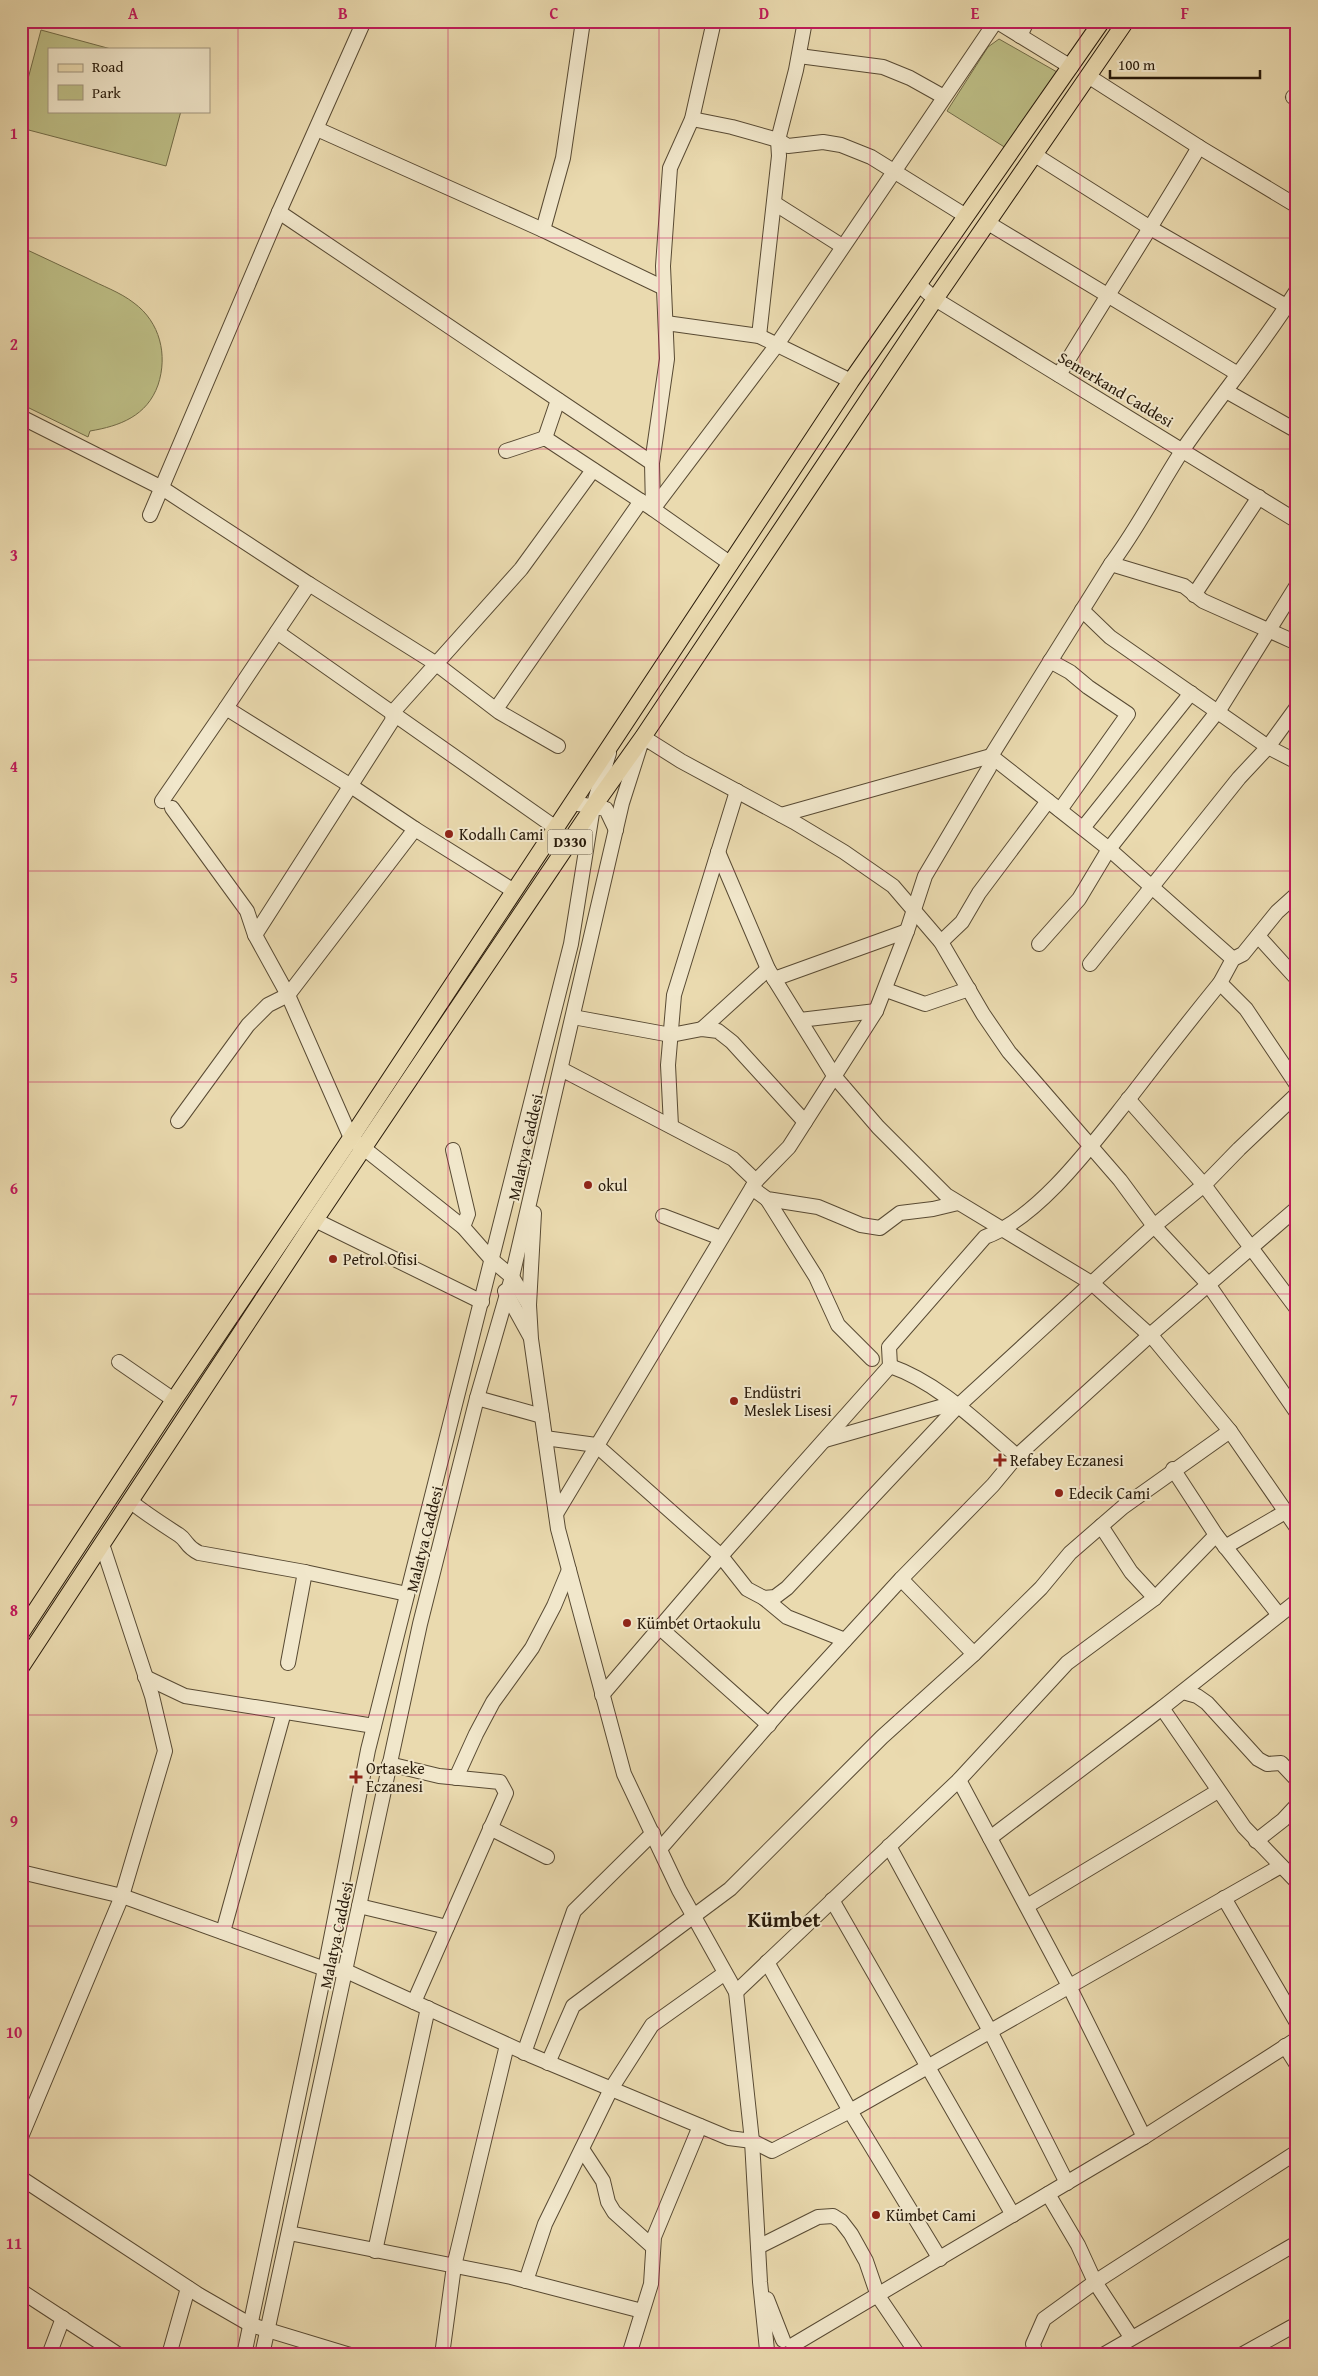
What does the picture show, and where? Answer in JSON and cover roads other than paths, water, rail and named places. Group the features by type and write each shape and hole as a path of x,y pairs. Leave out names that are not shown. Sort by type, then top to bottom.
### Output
{"main road":[{"name":"D330","path":"21,1667 315,1220 357,1143 514,891 851,381 1102,21"},
{"name":"D330","path":"22,1631 174,1400 643,737 935,299 1126,21"}],"street":[{"path":"150,515 279,212 364,21"},
{"path":"543,230 563,158 583,21"},
{"path":"647,505 667,359 663,266 670,168 692,119 714,21"},
{"path":"759,336 779,156 778,140 799,56 805,21"},
{"path":"496,709 647,505 776,346 996,21 1071,67"},
{"path":"1020,36 1027,21"},
{"path":"799,56 883,67 910,78 944,97"},
{"path":"1088,76 1199,148 1297,206"},
{"path":"692,119 732,127 778,140 788,146 823,142 841,145 871,157 966,216"},
{"path":"317,129 543,230 664,288"},
{"path":"1060,375 1107,295 1152,229 1199,148"},
{"path":"556,1514 754,1184 789,1147 876,1011 886,990 915,910 925,876 989,768 991,756 1111,564 1128,541 1183,450 1293,297 1152,229 1035,155"},
{"path":"774,203 842,246"},
{"path":"279,212 652,463"},
{"path":"988,223 1238,374"},
{"name":"Semerkand Caddesi","path":"918,284 935,299 1297,521"},
{"path":"666,323 759,336 776,346 851,381"},
{"path":"1226,391 1297,431"},
{"path":"545,438 558,400"},
{"path":"21,417 162,488 309,584 435,662 496,709 558,746"},
{"path":"506,451 545,438"},
{"path":"545,438 647,505 731,564"},
{"path":"255,935 392,721 393,712 435,662 521,568 593,470"},
{"path":"1194,596 1259,498"},
{"path":"1111,564 1184,586 1194,596 1297,643"},
{"path":"309,584 226,708 167,805 247,911 255,935 288,995 357,1143 463,1227 492,1260 512,1277 529,1305"},
{"path":"1039,944 1079,899 1109,849 1218,711 1297,585"},
{"path":"1082,610 1110,637 1268,746 1297,762"},
{"path":"276,632 393,712 556,828"},
{"path":"1050,661 1070,672 1088,687 1128,714 1060,810"},
{"path":"1083,828 1191,693"},
{"path":"1090,964 1239,778 1268,746 1297,707"},
{"path":"226,708 514,891"},
{"path":"643,737 781,814 844,852 893,886 941,942 1009,1052 1120,1180 1154,1226 1208,1284 1297,1413"},
{"name":"Malatya Caddesi","path":"262,2355 420,1624 477,1398 512,1277 616,830 643,737"},
{"path":"244,2355 374,1726 571,944 593,807 611,745"},
{"path":"991,756 1109,849 1233,959"},
{"path":"781,814 991,756"},
{"path":"671,1126 668,1064 674,995 737,791"},
{"path":"941,942 962,922 979,894 1048,801"},
{"path":"573,803 606,809 616,830"},
{"path":"178,1122 248,1025 268,1005 288,995 415,829"},
{"path":"718,852 771,974 835,1077 878,1127 946,1195 1093,1284 1150,1335 1230,1430 1297,1528"},
{"path":"602,1695 721,1556 890,1366 890,1347 986,1238 1003,1231 1029,1212 1091,1147 1220,982 1233,959 1243,954 1277,912 1297,894"},
{"path":"702,1029 771,974 907,930"},
{"path":"1258,936 1297,979"},
{"path":"1220,982 1246,1009 1297,1085"},
{"path":"886,990 925,1004 969,989"},
{"path":"800,1020 876,1011"},
{"path":"573,1017 671,1035 702,1029 718,1032 732,1042 805,1122"},
{"path":"561,1069 733,1159 767,1199 816,1277 838,1325 872,1359"},
{"path":"764,1598 775,1597 787,1588 956,1404 1093,1284 1154,1226 1204,1185 1297,1094"},
{"path":"1128,1099 1204,1185 1297,1309"},
{"path":"452,1150 468,1214 463,1227"},
{"path":"538,1166 531,1250 529,1305 531,1339 556,1514 569,1570 624,1774 679,1890 736,1992 752,2141 766,2353"},
{"path":"767,1199 818,1207 860,1225 880,1228 900,1213 933,1209 958,1202"},
{"path":"660,1849 845,1640 901,1579 993,1485 1017,1456 1150,1335 1297,1208"},
{"path":"663,1216 721,1238"},
{"path":"315,1220 482,1302"},
{"path":"492,1260 507,1296 531,1339"},
{"path":"119,1362 174,1400"},
{"path":"890,1366 910,1373 956,1404 1017,1456"},
{"path":"477,1398 542,1416"},
{"path":"825,1440 956,1404"},
{"path":"548,2063 573,2006 730,1889 882,1737 974,1654 1042,1588 1070,1553 1101,1526 1173,1470 1230,1430"},
{"path":"545,1438 596,1445 721,1556 747,1589 764,1598 787,1617 845,1640"},
{"path":"1173,1470 1216,1535 1279,1615"},
{"path":"130,1501 154,1520 182,1536 189,1548 199,1553 305,1572 407,1594"},
{"path":"1225,1547 1286,1511"},
{"path":"1101,1526 1131,1572 1156,1598"},
{"path":"736,1992 959,1780 1067,1663 1156,1598 1216,1535"},
{"path":"21,2137 122,1896 165,1751 145,1677 102,1544"},
{"path":"456,1778 493,1702 532,1648 554,1606 569,1570"},
{"path":"288,1663 305,1572"},
{"path":"901,1579 974,1654"},
{"path":"990,1838 1183,1692 1297,1600"},
{"path":"659,1627 768,1725"},
{"path":"145,1677 185,1696 374,1726"},
{"path":"1183,1692 1197,1696 1207,1703 1258,1759 1267,1764 1280,1764 1297,1780"},
{"path":"1162,1708 1218,1791 1256,1841 1297,1882"},
{"path":"223,1932 284,1712"},
{"path":"389,1764 456,1778 500,1782 506,1793 414,2002"},
{"path":"959,1780 1069,1986 1144,2137"},
{"path":"1026,1906 1218,1791"},
{"path":"1256,1841 1283,1820 1297,1805"},
{"path":"490,1828 547,1857"},
{"path":"524,2052 574,1911 653,1833"},
{"path":"890,1846 990,2031 1067,2183"},
{"path":"22,1874 122,1896 325,1969 346,1971 548,2063 729,2138 752,2141 772,2150 850,2111 1282,1866"},
{"path":"1224,1898 1297,2023"},
{"path":"832,1900 1013,2215"},
{"path":"359,1906 447,1927"},
{"path":"767,1962 850,2111 940,2259"},
{"path":"526,2281 546,2224 611,2089 652,2025 725,1973"},
{"path":"375,2251 428,2008"},
{"path":"793,2349 818,2332 1144,2137 1291,2042 1297,2065"},
{"path":"442,2355 454,2266 507,2045"},
{"path":"629,2355 651,2284 654,2237 700,2126"},
{"path":"582,2149 603,2181 608,2202 614,2212 653,2247"},
{"path":"1036,2355 1033,2344 1044,2319 1095,2282 1297,2152"},
{"path":"21,2178 188,2288 251,2325 350,2355"},
{"path":"1048,2194 1078,2245 1095,2282 1131,2337"},
{"path":"758,2246 818,2217 833,2216 841,2221 866,2261 878,2296 918,2355"},
{"path":"289,2233 526,2281 642,2311"},
{"path":"1103,2355 1131,2337 1223,2287 1297,2243"},
{"path":"760,2282 793,2349"},
{"path":"169,2355 188,2288"},
{"path":"21,2291 119,2355"},
{"path":"49,2355 63,2318"},
{"path":"1241,2355 1297,2324"},
{"path":"766,2353 776,2341 793,2349"}],"place":[{"name":"Kodallı Cami","path":"449,834"},
{"name":"okul","path":"588,1185"},
{"name":"Petrol Ofisi","path":"333,1259"},
{"name":"Endüstri Meslek Lisesi","path":"734,1401"},
{"name":"Refabey Eczanesi","path":"1000,1460"},
{"name":"Edecik Cami","path":"1059,1493"},
{"name":"Kümbet Ortaokulu","path":"627,1623"},
{"name":"Ortaseke Eczanesi","path":"356,1777"},
{"name":"Kümbet Cami","path":"876,2215"}],"district":[{"name":"Kümbet","path":"784,1920"}]}
